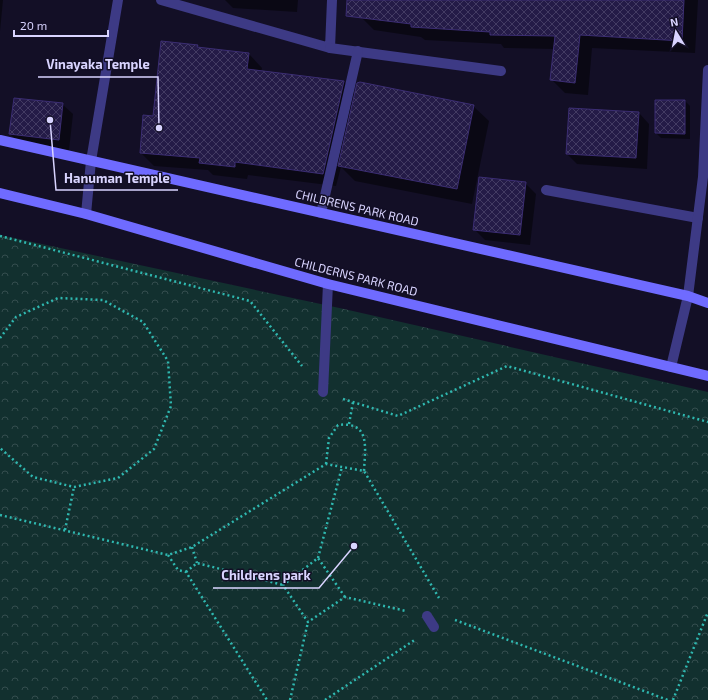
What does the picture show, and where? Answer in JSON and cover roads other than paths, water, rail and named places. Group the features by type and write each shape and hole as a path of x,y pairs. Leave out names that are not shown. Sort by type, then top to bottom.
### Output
{"street":[{"path":"86,214 91,161 118,0"},
{"path":"161,0 330,48 501,71"},
{"path":"330,48 332,0"},
{"path":"321,213 358,51"},
{"path":"671,368 688,296 706,158 708,70"},
{"name":"CHILDRENS PARK ROAD","path":"0,140 688,296 708,303"},
{"path":"546,190 698,218"},
{"name":"CHILDERNS PARK ROAD","path":"0,193 86,214 328,284 708,376"},
{"path":"323,392 328,284"},
{"path":"427,616 434,627"}],"place":[{"name":"Hanuman Temple","path":"50,120"},
{"name":"Vinayaka Temple","path":"159,128"},
{"name":"Childrens park","path":"354,546"}]}
